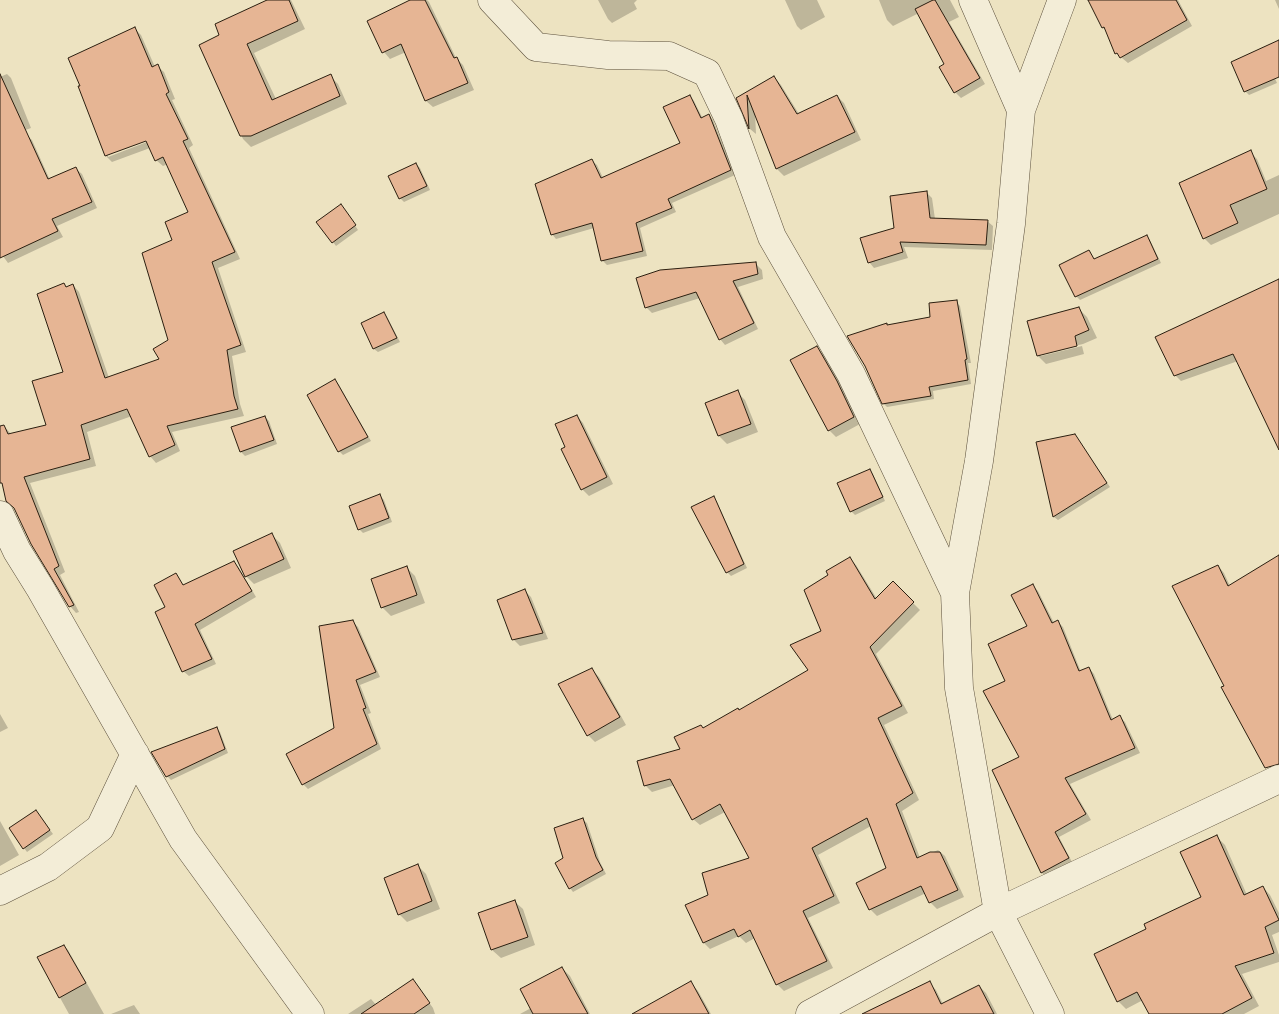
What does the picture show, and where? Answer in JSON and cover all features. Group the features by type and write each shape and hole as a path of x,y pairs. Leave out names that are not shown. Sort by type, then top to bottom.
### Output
{"street":[{"path":"492,0 536,47 608,55 669,56 707,73 729,119 772,237 851,374 955,593"},
{"path":"973,0 1021,110"},
{"path":"1050,1014 998,912 959,688 955,593 979,460 1011,224 1021,110 1062,0"},
{"path":"0,515 16,551 40,588 183,839 310,1014"},
{"path":"0,891 48,867 100,828 135,754"},
{"path":"810,1014 998,912 1278,782"}],"building":[{"path":"267,0 289,0 298,21 247,44 272,100 331,74 340,96 251,136 240,136 199,45 219,35 215,24"},
{"path":"410,0 425,0 454,58 457,57 468,83 425,101 401,44 382,53 367,21"},
{"path":"935,0 980,78 954,93 939,67 944,64 915,9"},
{"path":"1088,0 1176,0 1187,20 1120,58 1117,53 1115,54 1104,27 1102,28"},
{"path":"135,27 152,67 158,64 169,92 166,94 188,139 183,141 235,252 212,262 241,345 227,350 234,396 238,409 167,426 175,445 149,457 127,409 81,425 90,459 24,477 59,566 54,569 74,605 69,607 31,544 14,508 6,501 2,483 0,483 0,426 4,425 8,434 46,425 32,381 63,372 37,294 64,283 66,287 73,284 105,378 159,359 153,349 168,340 142,253 172,240 165,222 188,212 163,157 155,161 146,141 105,156 68,58"},
{"path":"1279,40 1279,77 1244,92 1231,62"},
{"path":"0,74 48,179 76,167 92,202 52,219 58,231 0,258"},
{"path":"774,76 797,114 837,95 855,132 776,169 747,95 749,129 736,98"},
{"path":"690,95 701,118 709,114 731,170 668,199 672,208 636,223 643,251 601,261 592,223 551,235 535,184 592,159 601,178 680,143 663,107"},
{"path":"1251,150 1267,189 1230,205 1238,223 1203,239 1179,183"},
{"path":"416,163 427,186 399,199 388,176"},
{"path":"927,191 930,218 988,220 986,245 900,242 903,252 868,263 860,238 894,228 890,196"},
{"path":"341,204 356,225 332,243 316,222"},
{"path":"1147,235 1158,259 1075,297 1059,265 1089,250 1094,259"},
{"path":"756,262 758,274 733,281 754,323 719,340 696,292 645,308 636,278 660,270"},
{"path":"1279,279 1279,450 1233,354 1174,376 1155,337"},
{"path":"957,300 967,359 965,360 968,380 929,387 931,396 882,404 865,366 847,336 887,323 887,325 930,317 929,303"},
{"path":"1079,307 1089,330 1075,336 1077,346 1037,356 1027,321"},
{"path":"384,312 397,338 373,349 361,323"},
{"path":"817,346 837,381 854,417 828,431 790,360"},
{"path":"335,379 368,437 338,452 307,395"},
{"path":"738,390 751,424 718,436 705,403"},
{"path":"577,415 607,477 581,490 561,449 565,447 555,424"},
{"path":"265,416 274,440 240,452 231,427"},
{"path":"1075,434 1107,483 1053,517 1036,442"},
{"path":"870,469 883,497 850,512 837,483"},
{"path":"380,494 389,518 358,530 349,506"},
{"path":"714,496 744,564 726,573 691,507"},
{"path":"272,533 284,559 245,577 233,551"},
{"path":"1279,555 1279,764 1265,768 1221,687 1224,686 1172,586 1218,565 1228,586"},
{"path":"850,557 875,599 893,581 914,602 870,647 902,706 878,718 913,793 896,804 917,858 930,852 940,852 958,890 929,903 921,886 869,910 856,883 886,868 867,818 812,848 834,896 803,911 827,961 776,985 750,930 738,937 734,929 703,943 685,905 708,895 702,873 749,858 720,804 692,820 670,779 644,786 637,761 680,749 674,737 701,725 703,728 738,708 739,710 808,670 790,645 821,631 804,590 828,575 826,571"},
{"path":"234,561 252,591 195,624 212,659 182,672 155,612 165,607 154,585 176,573 183,585"},
{"path":"407,566 417,595 381,608 371,579"},
{"path":"1033,584 1052,623 1058,620 1079,671 1089,667 1111,720 1120,715 1135,748 1065,778 1086,814 1055,832 1069,858 1041,873 992,770 1019,757 983,691 1005,681 988,644 1027,626 1011,595"},
{"path":"525,589 543,633 512,640 497,600"},
{"path":"353,620 376,672 356,680 366,708 363,709 377,744 302,785 286,754 334,728 319,626"},
{"path":"592,668 620,717 587,736 558,684"},
{"path":"217,727 225,749 166,777 151,752"},
{"path":"36,810 50,830 23,849 9,828"},
{"path":"583,818 596,857 603,870 569,889 555,863 563,858 554,828"},
{"path":"1217,835 1244,895 1263,886 1279,920 1265,927 1274,953 1235,966 1252,998 1222,1014 1149,1014 1137,992 1117,1002 1094,954 1146,929 1144,924 1201,897 1180,852"},
{"path":"418,864 432,901 398,915 384,878"},
{"path":"515,900 528,937 491,950 478,913"},
{"path":"64,945 86,983 59,998 37,957"},
{"path":"562,967 588,1014 533,1014 520,989"},
{"path":"413,979 430,1003 414,1014 361,1014"},
{"path":"691,981 709,1014 632,1014"},
{"path":"930,981 941,1004 979,985 994,1014 862,1014"}]}
